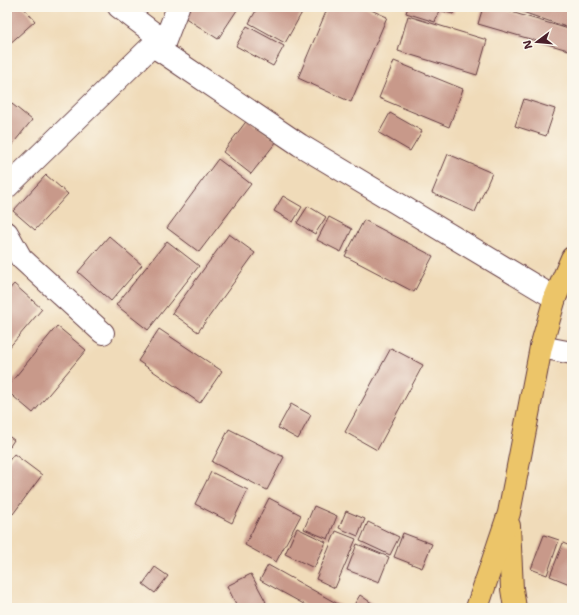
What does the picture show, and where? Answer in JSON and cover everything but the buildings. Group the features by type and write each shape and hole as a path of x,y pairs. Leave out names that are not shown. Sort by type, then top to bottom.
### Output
{"main road":[{"path":"477,608 509,513 541,347 555,298 572,258"},
{"path":"509,513 512,589 515,608"}],"street":[{"path":"119,7 160,45 300,145 555,298"},
{"path":"7,187 160,45 178,7"},
{"path":"7,233 21,258 102,333"},
{"path":"541,347 572,353"}]}
